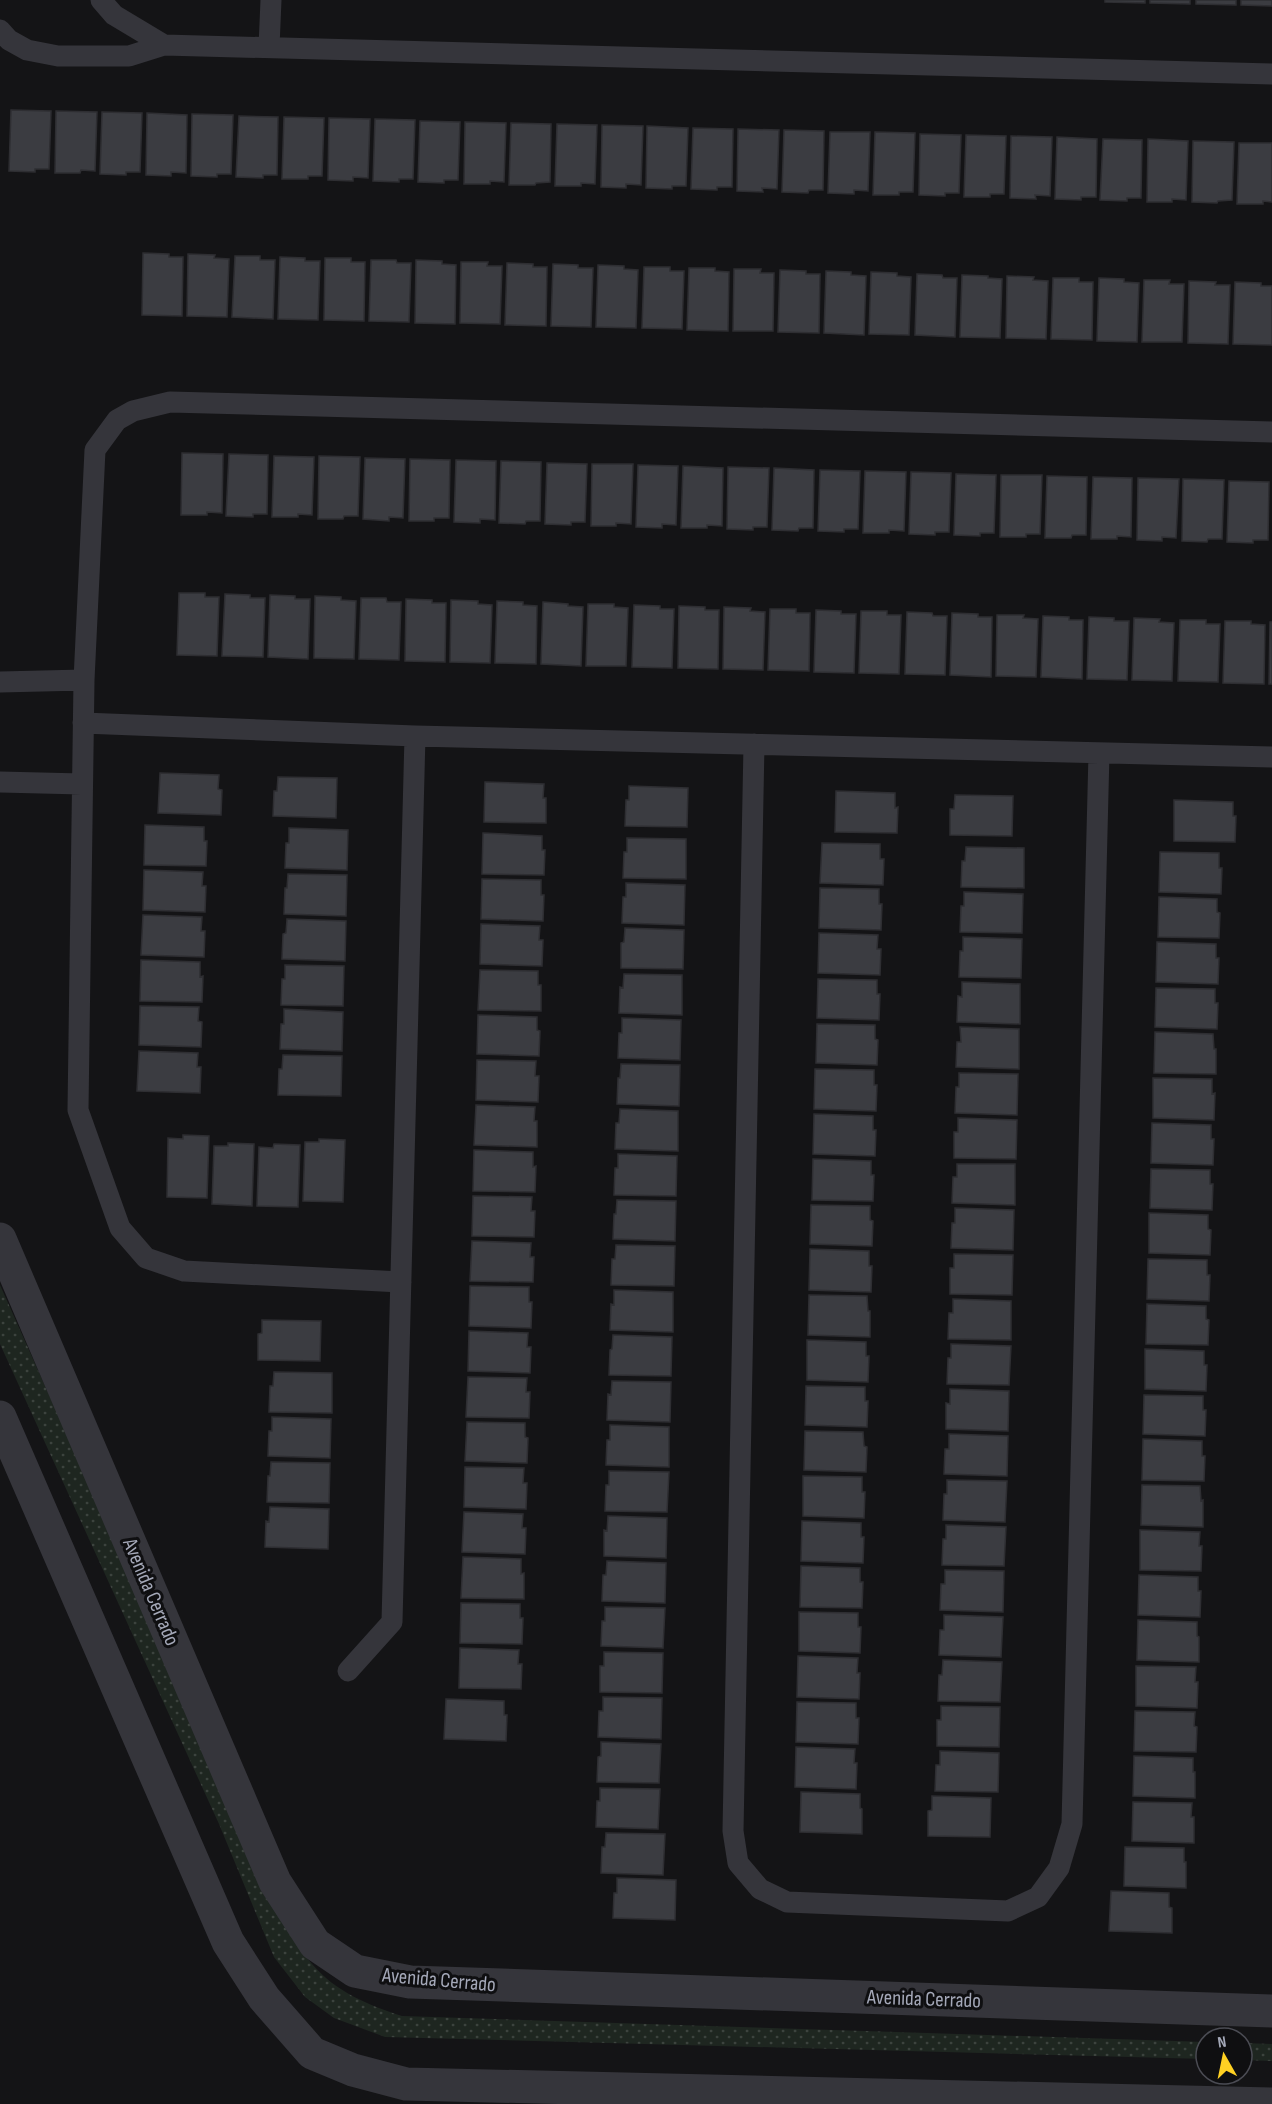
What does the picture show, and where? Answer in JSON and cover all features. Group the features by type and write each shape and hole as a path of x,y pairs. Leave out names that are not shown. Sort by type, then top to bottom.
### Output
{"street":[{"name":"Avenida Cerrado","path":"0,1239 275,1882 315,1944 355,1971 410,1982 1272,2011"},
{"path":"0,1417 228,1942 264,1998 312,2052 352,2070 406,2084 1272,2104"}],"lane":[{"path":"101,0 114,15 164,45"},
{"path":"269,47 271,0"},
{"path":"0,30 9,40 27,50 58,56 129,56 164,45 1272,74"},
{"path":"401,1282 184,1271 146,1258 120,1228 78,1110 84,680 95,450 117,420 134,411 170,402 1272,432"},
{"path":"0,682 84,680"},
{"path":"83,723 415,736 1272,757"},
{"path":"348,1671 392,1622 415,736"},
{"path":"754,744 733,1832 738,1863 760,1889 787,1902 1008,1911 1038,1898 1059,1868 1072,1824 1099,753"},
{"path":"0,782 82,784"}],"shaded area":[{"path":"0,1285 280,1913 312,1964 342,1990 365,2002 402,2016 1194,2042 1194,2059 385,2037 334,2018 305,1997 274,1957 219,1824 0,1344"},
{"path":"1254,2043 1272,2044 1272,2061 1254,2060"}],"building":[{"path":"1105,0 1145,0 1145,3 1105,2"},
{"path":"1150,0 1190,0 1190,4 1150,3"},
{"path":"1196,0 1236,0 1236,5 1196,4"},
{"path":"1241,0 1272,0 1272,6 1241,5"},
{"path":"11,110 51,111 49,169 35,169 35,172 9,171"},
{"path":"56,111 97,112 95,171 55,173"},
{"path":"102,112 142,113 140,172 126,172 126,175 100,174"},
{"path":"147,113 187,115 186,173 171,172 171,176 146,175"},
{"path":"192,114 233,115 231,174 217,174 217,177 191,176"},
{"path":"239,116 278,117 277,175 263,175 263,178 236,177"},
{"path":"284,117 324,118 322,176 308,176 308,179 282,179"},
{"path":"329,118 370,119 368,178 353,177 353,181 328,180"},
{"path":"375,119 415,120 413,179 399,179 399,182 373,181"},
{"path":"420,121 460,122 458,180 444,180 444,183 418,182"},
{"path":"465,122 506,123 504,182 464,184"},
{"path":"511,123 551,124 550,182 535,185 509,185"},
{"path":"557,124 597,125 595,184 555,186"},
{"path":"602,125 643,126 641,185 626,184 626,188 601,187"},
{"path":"647,126 688,128 686,186 672,186 672,189 646,188"},
{"path":"693,128 733,129 732,187 717,187 717,190 691,189"},
{"path":"738,129 779,130 777,189 762,188 763,192 737,191"},
{"path":"784,130 824,131 823,190 809,190 808,193 782,192"},
{"path":"830,132 870,132 868,191 854,190 854,194 828,193"},
{"path":"875,132 915,133 913,192 899,192 899,195 873,195"},
{"path":"920,134 961,135 959,193 945,193 945,196 919,195"},
{"path":"966,135 1006,136 1004,194 990,194 990,197 964,197"},
{"path":"1011,136 1052,137 1050,196 1035,195 1036,199 1010,198"},
{"path":"1057,137 1097,139 1096,197 1081,197 1081,200 1055,199"},
{"path":"1103,139 1142,140 1141,198 1127,198 1127,201 1100,200"},
{"path":"1148,139 1188,141 1186,200 1147,202"},
{"path":"1193,141 1234,142 1232,200 1217,203 1192,202"},
{"path":"1239,143 1272,143 1272,202 1237,204"},
{"path":"143,253 183,257 182,316 142,315"},
{"path":"188,254 215,255 214,258 229,259 227,317 187,316"},
{"path":"235,256 260,256 260,260 275,260 273,319 232,317"},
{"path":"280,257 320,261 318,320 278,319"},
{"path":"325,258 351,258 351,262 365,262 364,321 324,320"},
{"path":"371,260 396,260 397,263 411,263 409,322 369,321"},
{"path":"416,260 442,261 442,264 456,265 455,324 415,323"},
{"path":"461,262 488,262 487,266 502,266 500,324 460,323"},
{"path":"507,263 547,267 546,326 505,325"},
{"path":"553,264 593,268 591,327 551,326"},
{"path":"598,265 624,266 624,269 638,270 636,328 596,327"},
{"path":"644,267 670,267 670,271 684,271 682,329 642,328"},
{"path":"689,268 715,268 715,271 729,272 728,331 687,330"},
{"path":"734,269 761,269 760,273 774,273 773,331 733,331"},
{"path":"780,270 820,274 819,333 778,332"},
{"path":"826,271 851,272 851,275 866,276 864,335 824,333"},
{"path":"871,272 897,273 897,276 911,277 909,335 869,334"},
{"path":"917,274 957,278 955,337 915,335"},
{"path":"962,275 1002,279 1000,338 960,337"},
{"path":"1007,276 1034,277 1033,280 1048,281 1046,339 1006,338"},
{"path":"1053,278 1079,278 1079,282 1093,282 1092,340 1051,339"},
{"path":"1099,278 1124,279 1124,282 1139,283 1137,342 1097,341"},
{"path":"1144,280 1170,280 1169,284 1184,284 1182,342 1142,342"},
{"path":"1189,281 1230,285 1228,344 1188,343"},
{"path":"1235,282 1261,283 1261,286 1272,286 1272,345 1233,344"},
{"path":"182,453 223,454 222,513 181,515"},
{"path":"229,454 268,455 267,514 253,514 253,517 226,516"},
{"path":"274,456 314,457 312,515 272,517"},
{"path":"319,456 360,457 358,516 344,516 343,519 318,519"},
{"path":"365,458 405,459 403,518 389,517 389,521 363,519"},
{"path":"410,459 450,460 449,518 434,518 434,521 409,521"},
{"path":"456,460 496,461 495,520 480,519 480,523 454,522"},
{"path":"501,461 541,462 540,521 526,521 525,524 499,523"},
{"path":"547,463 587,464 585,522 571,522 571,525 545,524"},
{"path":"592,464 633,464 631,524 591,526"},
{"path":"638,465 678,466 676,525 662,524 662,528 636,527"},
{"path":"683,466 723,468 722,526 681,528"},
{"path":"728,467 769,468 767,527 753,527 753,530 727,529"},
{"path":"774,468 814,470 813,528 799,528 798,531 772,530"},
{"path":"820,470 860,471 858,529 844,529 844,532 818,531"},
{"path":"865,471 906,472 904,531 863,533"},
{"path":"911,472 951,473 949,532 935,532 935,535 909,534"},
{"path":"956,474 996,475 994,533 980,533 980,536 954,535"},
{"path":"1001,475 1042,475 1040,534 1026,534 1026,537 1000,537"},
{"path":"1047,476 1087,477 1086,535 1072,535 1071,538 1045,538"},
{"path":"1093,477 1132,478 1131,537 1091,539"},
{"path":"1138,478 1179,479 1176,538 1162,537 1162,541 1137,540"},
{"path":"1183,479 1224,480 1222,539 1208,539 1207,542 1182,541"},
{"path":"1229,481 1269,482 1268,540 1253,540 1253,543 1227,542"},
{"path":"179,593 205,593 205,597 219,597 217,656 177,655"},
{"path":"225,594 265,598 263,657 222,656"},
{"path":"270,595 310,599 308,659 268,657"},
{"path":"315,596 341,597 341,600 356,601 354,659 314,658"},
{"path":"361,598 386,598 387,602 401,602 399,660 359,659"},
{"path":"406,599 446,603 445,662 405,661"},
{"path":"451,600 478,601 478,604 492,605 490,663 450,662"},
{"path":"497,601 523,602 523,605 537,606 536,664 495,663"},
{"path":"543,602 583,607 581,666 541,664"},
{"path":"588,604 614,604 614,607 628,608 626,666 586,666"},
{"path":"634,605 674,609 672,668 632,667"},
{"path":"679,606 719,610 718,669 678,668"},
{"path":"724,607 751,608 750,611 765,612 763,670 723,669"},
{"path":"770,609 796,609 796,613 810,613 809,671 768,670"},
{"path":"816,610 856,614 854,673 814,672"},
{"path":"861,611 887,611 887,615 901,615 899,674 859,673"},
{"path":"907,612 947,616 945,675 905,674"},
{"path":"952,613 992,617 991,677 950,675"},
{"path":"997,615 1024,615 1023,618 1038,619 1036,677 996,676"},
{"path":"1043,616 1083,620 1082,679 1041,677"},
{"path":"1089,617 1129,621 1127,680 1087,679"},
{"path":"1134,618 1160,619 1159,622 1174,623 1172,681 1132,680"},
{"path":"1180,620 1206,620 1206,624 1220,624 1218,682 1178,681"},
{"path":"1225,621 1251,621 1251,624 1265,625 1264,684 1223,683"},
{"path":"1270,622 1272,622 1272,684 1269,684"},
{"path":"160,773 219,775 218,789 222,790 221,815 158,813"},
{"path":"278,777 337,778 336,818 273,816 274,791 277,791"},
{"path":"485,782 544,784 546,823 484,822"},
{"path":"629,786 688,788 687,827 625,826"},
{"path":"836,791 895,793 895,808 898,807 897,833 835,832"},
{"path":"955,795 1013,796 1012,836 950,835 950,809 954,809"},
{"path":"1174,800 1233,802 1233,816 1236,816 1235,842 1174,841"},
{"path":"145,825 204,827 204,841 207,841 206,866 144,865"},
{"path":"289,828 348,830 347,870 285,868"},
{"path":"483,833 542,836 542,850 545,850 544,875 482,874"},
{"path":"627,838 686,839 686,879 623,878"},
{"path":"822,843 880,844 880,859 884,859 883,885 820,883"},
{"path":"966,847 1024,848 1024,888 961,887 962,861 965,861"},
{"path":"1160,852 1219,853 1219,868 1222,868 1221,894 1159,892"},
{"path":"144,870 203,872 202,886 206,886 205,912 143,910"},
{"path":"288,874 347,875 346,916 284,914"},
{"path":"482,879 541,880 541,895 544,895 543,921 481,919"},
{"path":"626,883 685,885 684,925 622,923"},
{"path":"820,888 879,889 879,904 882,904 881,930 819,928"},
{"path":"964,892 1023,894 1022,933 960,932"},
{"path":"1159,897 1217,899 1217,912 1220,913 1219,938 1158,937"},
{"path":"143,915 202,917 201,931 205,931 204,957 141,955"},
{"path":"287,919 346,921 345,961 282,959 283,934 286,933"},
{"path":"481,924 540,926 539,940 543,940 542,966 480,964"},
{"path":"625,928 684,930 683,969 621,968 621,943 624,942"},
{"path":"819,933 878,935 877,949 881,949 880,975 818,973"},
{"path":"963,937 1022,939 1021,978 959,977"},
{"path":"1157,942 1216,944 1216,958 1219,958 1218,984 1156,982"},
{"path":"141,960 200,962 200,977 203,976 202,1002 140,1001"},
{"path":"285,965 344,966 343,1006 281,1005"},
{"path":"480,970 538,971 538,985 541,985 541,1011 478,1010"},
{"path":"624,974 682,975 682,1015 619,1013 620,987 623,988"},
{"path":"818,979 877,980 877,994 880,994 879,1020 817,1018"},
{"path":"962,982 1020,984 1020,1024 957,1022 958,996 962,997"},
{"path":"1156,988 1215,989 1215,1003 1218,1003 1217,1029 1155,1027"},
{"path":"140,1006 199,1007 198,1021 202,1022 201,1047 139,1045"},
{"path":"284,1009 343,1012 342,1051 280,1049"},
{"path":"478,1015 537,1017 537,1030 540,1031 539,1056 477,1054"},
{"path":"622,1018 681,1020 680,1060 618,1058"},
{"path":"817,1024 875,1025 875,1039 878,1040 877,1065 816,1063"},
{"path":"960,1027 1019,1029 1019,1069 956,1067 957,1042 961,1042"},
{"path":"1155,1032 1213,1034 1214,1049 1216,1049 1216,1074 1154,1073"},
{"path":"139,1051 198,1053 197,1067 201,1067 200,1093 137,1091"},
{"path":"283,1055 342,1056 341,1096 278,1095 279,1069 282,1069"},
{"path":"477,1060 536,1061 535,1076 539,1076 538,1102 476,1100"},
{"path":"621,1064 680,1065 679,1106 617,1104"},
{"path":"815,1069 874,1070 874,1085 877,1085 876,1111 814,1109"},
{"path":"959,1073 1018,1074 1017,1115 955,1113"},
{"path":"1153,1078 1212,1079 1212,1094 1215,1093 1214,1120 1153,1118"},
{"path":"476,1105 535,1107 537,1147 474,1145"},
{"path":"620,1109 678,1111 678,1151 615,1149 616,1123 619,1123"},
{"path":"814,1114 873,1116 873,1130 876,1130 875,1156 813,1154"},
{"path":"958,1118 1017,1120 1016,1159 954,1158 954,1132 958,1132"},
{"path":"1152,1123 1211,1125 1211,1139 1214,1139 1213,1165 1151,1163"},
{"path":"183,1135 209,1136 207,1198 167,1197 168,1138 183,1139"},
{"path":"319,1139 345,1140 343,1202 303,1201 305,1142 319,1142"},
{"path":"228,1143 254,1144 252,1206 212,1204 214,1146 228,1146"},
{"path":"274,1144 300,1145 298,1207 257,1206 259,1147 273,1148"},
{"path":"474,1150 533,1152 533,1167 536,1166 535,1192 473,1191"},
{"path":"618,1154 677,1156 676,1196 614,1195"},
{"path":"813,1159 871,1161 871,1175 874,1175 873,1201 812,1200"},
{"path":"957,1164 1015,1164 1015,1205 952,1203 953,1177 957,1177"},
{"path":"1151,1169 1210,1170 1210,1184 1213,1184 1212,1210 1150,1208"},
{"path":"473,1196 532,1197 531,1211 535,1211 534,1237 472,1236"},
{"path":"617,1200 676,1201 675,1241 613,1239"},
{"path":"811,1205 870,1206 870,1220 873,1221 872,1246 810,1244"},
{"path":"955,1208 1014,1210 1013,1250 951,1248"},
{"path":"1149,1213 1208,1215 1208,1229 1211,1230 1210,1255 1149,1253"},
{"path":"472,1241 531,1243 530,1257 534,1257 533,1282 470,1281"},
{"path":"616,1245 675,1246 674,1286 611,1285 612,1259 615,1259"},
{"path":"810,1249 869,1251 869,1266 872,1266 871,1292 809,1290"},
{"path":"954,1254 1013,1255 1012,1295 950,1294 950,1268 954,1268"},
{"path":"1148,1259 1207,1260 1207,1275 1210,1275 1209,1301 1147,1299"},
{"path":"470,1286 529,1287 529,1302 532,1302 531,1328 469,1326"},
{"path":"614,1290 673,1292 673,1332 610,1330"},
{"path":"809,1295 867,1296 868,1311 870,1311 870,1337 808,1335"},
{"path":"953,1299 1011,1301 1011,1340 948,1339 949,1313 953,1313"},
{"path":"1147,1304 1206,1306 1206,1319 1209,1320 1208,1345 1146,1344"},
{"path":"262,1320 321,1321 320,1361 258,1360 258,1334 262,1333"},
{"path":"469,1331 528,1333 527,1347 531,1347 530,1373 468,1371"},
{"path":"613,1335 672,1337 671,1376 609,1375"},
{"path":"807,1340 866,1342 866,1356 869,1356 868,1382 807,1380"},
{"path":"951,1344 1011,1346 1009,1385 947,1384"},
{"path":"1145,1349 1204,1351 1204,1365 1207,1365 1206,1391 1145,1389"},
{"path":"274,1372 332,1373 332,1413 269,1412 270,1386 273,1386"},
{"path":"468,1377 527,1378 526,1392 530,1392 529,1418 466,1417"},
{"path":"612,1381 671,1382 670,1422 607,1420 608,1394 611,1395"},
{"path":"806,1386 865,1387 865,1401 868,1401 867,1427 805,1425"},
{"path":"950,1389 1009,1391 1008,1431 946,1429 946,1403 950,1404"},
{"path":"1144,1395 1203,1396 1203,1410 1206,1410 1205,1436 1143,1434"},
{"path":"272,1417 331,1419 330,1458 268,1456"},
{"path":"467,1422 525,1423 525,1437 528,1438 527,1463 465,1461"},
{"path":"610,1425 669,1427 669,1467 606,1465"},
{"path":"805,1431 863,1432 864,1446 867,1447 866,1472 804,1470"},
{"path":"949,1434 1008,1436 1007,1476 944,1474 945,1449 949,1449"},
{"path":"1143,1439 1202,1441 1202,1456 1205,1456 1204,1481 1142,1480"},
{"path":"271,1462 330,1463 329,1503 267,1502"},
{"path":"465,1467 524,1468 523,1483 527,1483 526,1509 464,1507"},
{"path":"609,1471 669,1472 667,1512 605,1511"},
{"path":"803,1476 862,1477 862,1492 865,1492 864,1518 803,1516"},
{"path":"947,1480 1007,1481 1005,1522 943,1520"},
{"path":"1142,1485 1200,1486 1201,1501 1203,1500 1203,1527 1141,1525"},
{"path":"270,1507 329,1509 328,1549 265,1547 266,1521 269,1522"},
{"path":"464,1512 523,1514 522,1528 526,1528 525,1554 462,1552"},
{"path":"608,1516 667,1518 666,1558 604,1556 604,1530 607,1531"},
{"path":"802,1521 861,1523 861,1537 864,1537 863,1563 801,1561"},
{"path":"946,1525 1006,1527 1004,1566 942,1565"},
{"path":"1140,1530 1200,1532 1201,1571 1140,1570"},
{"path":"463,1557 521,1559 521,1574 524,1573 524,1599 461,1598"},
{"path":"607,1561 666,1563 665,1603 602,1601 603,1575 606,1575"},
{"path":"801,1566 860,1568 860,1582 863,1582 862,1608 800,1607"},
{"path":"945,1570 1004,1571 1003,1612 940,1610 941,1584 945,1584"},
{"path":"1139,1575 1198,1577 1198,1591 1201,1591 1200,1617 1138,1615"},
{"path":"461,1603 520,1604 520,1618 523,1618 522,1644 460,1643"},
{"path":"605,1607 665,1608 663,1648 601,1646"},
{"path":"799,1612 858,1613 858,1627 861,1627 860,1653 799,1651"},
{"path":"944,1615 1003,1617 1001,1657 939,1655 940,1630 944,1630"},
{"path":"1138,1620 1197,1622 1199,1662 1137,1660"},
{"path":"460,1648 519,1650 518,1664 522,1664 521,1689 459,1688"},
{"path":"604,1652 663,1653 662,1693 600,1692 600,1666 604,1666"},
{"path":"798,1656 858,1658 859,1699 797,1697"},
{"path":"943,1660 1002,1662 1000,1702 938,1701 939,1675 942,1675"},
{"path":"1136,1666 1196,1667 1197,1708 1136,1706"},
{"path":"603,1697 662,1698 661,1739 598,1737 599,1711 603,1711"},
{"path":"446,1699 504,1701 504,1715 507,1715 506,1741 444,1739"},
{"path":"797,1702 856,1703 856,1718 859,1718 858,1744 796,1742"},
{"path":"941,1706 1000,1707 999,1747 937,1746 937,1720 941,1720"},
{"path":"1135,1711 1195,1712 1196,1752 1134,1751"},
{"path":"601,1742 661,1744 659,1783 597,1782"},
{"path":"796,1747 855,1749 856,1789 795,1787"},
{"path":"940,1751 999,1753 998,1792 935,1791 936,1765 940,1765"},
{"path":"1134,1756 1193,1758 1195,1798 1133,1796"},
{"path":"600,1788 660,1789 658,1829 596,1827"},
{"path":"801,1792 860,1794 862,1834 800,1832"},
{"path":"932,1796 991,1798 990,1837 928,1836 928,1811 932,1810"},
{"path":"1133,1802 1192,1803 1194,1843 1132,1841"},
{"path":"606,1833 665,1834 663,1875 601,1873 602,1847 605,1847"},
{"path":"1125,1847 1184,1848 1186,1888 1124,1886"},
{"path":"617,1878 676,1880 675,1920 613,1918"},
{"path":"1111,1891 1169,1893 1169,1907 1172,1908 1172,1933 1109,1931"}]}
